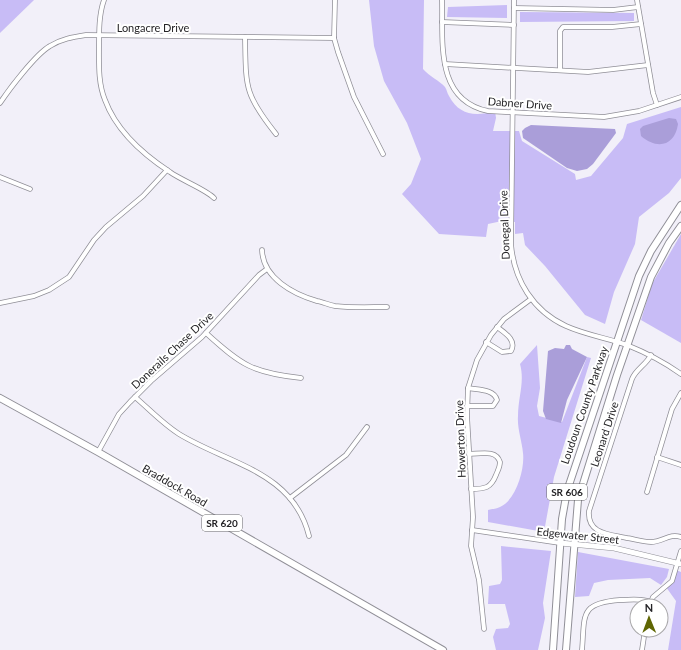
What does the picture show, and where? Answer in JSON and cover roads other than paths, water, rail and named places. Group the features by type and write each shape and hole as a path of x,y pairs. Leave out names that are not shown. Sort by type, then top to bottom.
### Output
{"main road":[{"name":"Loudoun County Parkway","path":"553,650 563,508 572,473 644,262 681,204"},
{"name":"Loudoun County Parkway","path":"566,650 578,500 627,345 651,278 669,242 681,226"},
{"name":"Braddock Road","path":"0,398 98,452 443,650"}],"street":[{"path":"104,0 99,36 100,78 105,100 114,118 126,134 167,170 185,182 207,192 214,198"},
{"path":"335,0 334,38 354,97 383,154"},
{"name":"Dabner Drive","path":"442,0 445,64 450,84 458,95 468,104 488,111 604,117 639,111 681,97"},
{"name":"Donegal Drive","path":"514,0 512,255 517,275 531,298 543,312 558,322 576,330 627,345 651,355 681,374"},
{"path":"637,0 656,105"},
{"path":"514,8 613,10 638,8"},
{"path":"442,22 514,25"},
{"path":"560,70 560,31 563,27 612,27 641,24"},
{"name":"Longacre Drive","path":"0,103 36,58 48,46 72,37 334,38"},
{"path":"246,37 246,77 248,92 259,114 276,134"},
{"path":"445,64 599,72 648,65"},
{"path":"0,303 34,296 49,290 69,277 94,240 106,227 143,196 167,170"},
{"path":"0,177 30,189"},
{"path":"262,250 263,261 267,269 290,291 333,306 387,307"},
{"name":"Donerails Chase Drive","path":"98,452 119,414 135,397 206,333 267,269"},
{"name":"Howerton Drive","path":"484,629 479,580 471,546 471,489 467,406 468,388 476,360 486,342 497,327 512,312 531,298"},
{"path":"486,342 502,352 511,350 513,346 511,340 497,327"},
{"path":"206,333 242,363 274,375 301,378"},
{"name":"Leonard Drive","path":"651,355 645,365 635,373 632,379 589,510 589,519 593,527 603,534 649,542 657,541 669,536 681,537"},
{"path":"467,406 493,406 498,400 496,395 492,392 468,388"},
{"path":"647,492 672,409 681,393"},
{"path":"135,397 178,433 197,444 243,464 276,486 290,498 302,514 309,536"},
{"path":"290,498 346,455 367,427"},
{"path":"469,454 492,454 497,456 500,462 495,478 490,486 484,489 471,489"},
{"path":"657,457 681,465"},
{"name":"Edgewater Street","path":"472,530 560,543 614,548 679,564"},
{"path":"653,598 672,581 679,564 681,551"},
{"path":"582,650 584,618 590,607 595,603 604,601 629,600"},
{"path":"642,650 644,638"}]}
